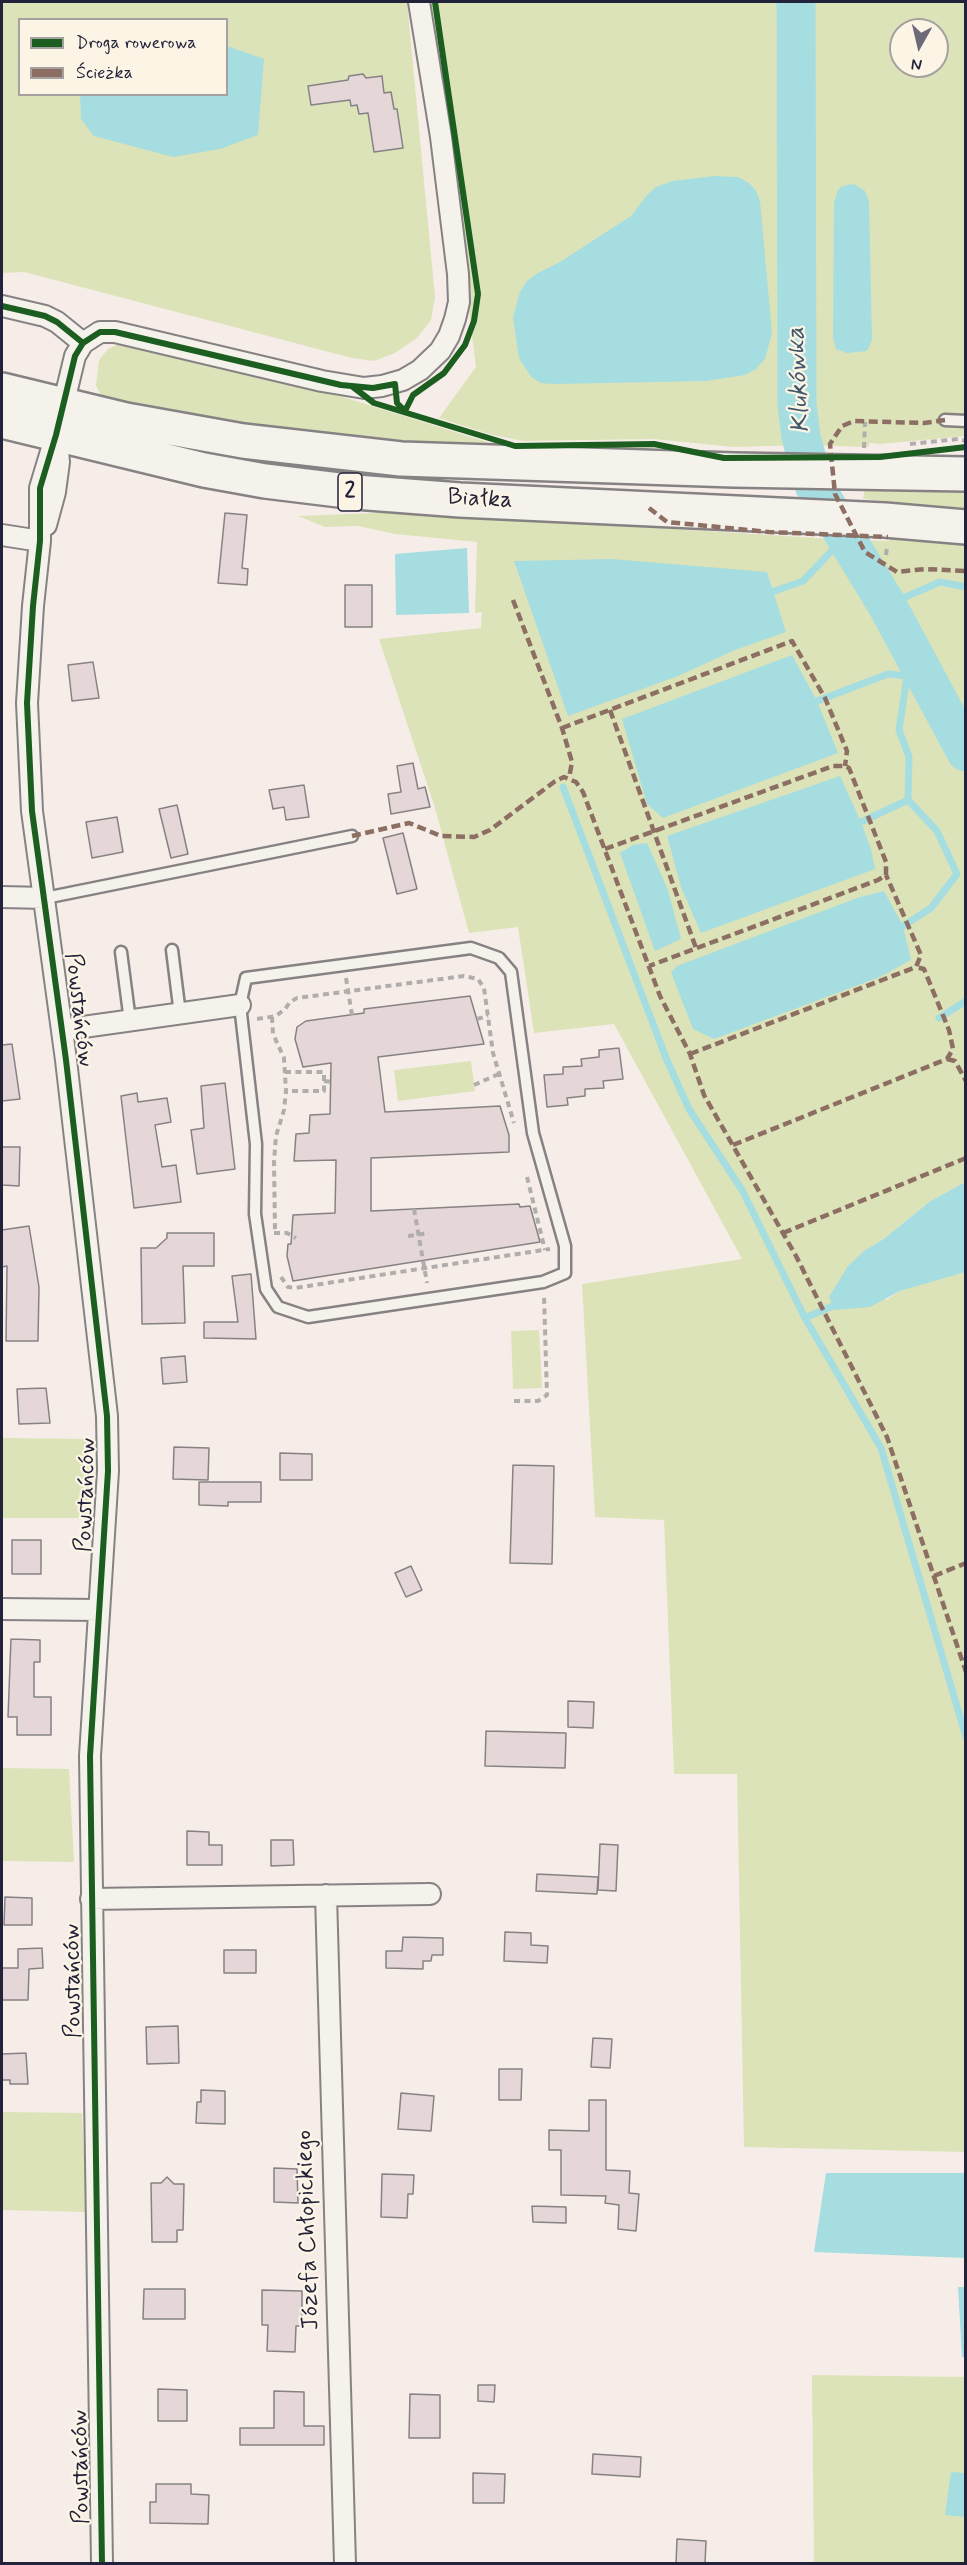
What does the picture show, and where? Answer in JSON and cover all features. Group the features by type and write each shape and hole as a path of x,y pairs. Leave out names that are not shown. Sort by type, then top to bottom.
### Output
{"highway":[{"name":"Białka","path":"2,390 59,420 176,464 265,481 379,494 885,520 966,527"},
{"name":"Białka","path":"2,421 126,420 243,441 343,454 508,465 734,470 869,454 966,474"}],"street":[{"path":"2,306 45,316 57,322 83,343 100,332 115,332 322,381 364,388 395,384 420,370 445,344 453,328 459,293 449,196 419,2"},
{"name":"Powstańców","path":"83,343 72,366 59,420 59,462 55,492 40,541 29,653 27,743 32,811 98,1316 107,1416 108,1471 90,1744 102,2564"},
{"path":"2,535 40,541"},
{"path":"2,897 45,898"},
{"name":"Powstańców","path":"62,1030 180,1014 241,1013"},
{"path":"2,1609 99,1610"},
{"path":"91,1899 430,1894"},
{"name":"Józefa Chłopickiego","path":"326,1895 345,2564"}],"lane":[{"path":"945,420 966,421"},
{"path":"176,464 228,487"},
{"path":"337,500 379,494"},
{"path":"45,898 352,836"},
{"path":"471,948 498,958 511,972 533,1133 565,1246 565,1273 543,1282 308,1317 293,1314 278,1307 266,1289 255,1214 256,1144 241,1013 246,978 344,965 471,948"},
{"path":"172,950 180,1014"},
{"path":"121,952 130,1021"}],"path":[{"path":"865,422 869,454"},
{"path":"905,445 958,439 966,441"},
{"path":"909,452 966,447"},
{"path":"344,965 352,1015"},
{"path":"241,1013 272,1017 297,998 464,976 478,979 484,988 493,1053 516,1129"},
{"path":"477,1019 488,1016"},
{"path":"272,1017 273,1034 284,1058 286,1091 284,1110 276,1136 274,1161 276,1240"},
{"path":"285,1072 324,1072 324,1091 286,1091"},
{"path":"474,1085 499,1074"},
{"path":"324,1082 331,1082"},
{"path":"525,1170 545,1250"},
{"path":"414,1209 429,1299"},
{"path":"258,1234 287,1233 296,1238"},
{"path":"408,1236 429,1233"},
{"path":"279,1273 288,1287 295,1288 565,1246"},
{"path":"514,1401 538,1401 547,1395 543,1282"}],"green space":[{"path":"2,2 407,2 435,297 431,320 417,338 395,353 374,361 352,358 24,272 2,273"},
{"path":"430,2 965,2 965,436 869,443 869,447 803,445 734,447 653,439 523,441 489,434 439,418 476,367"},
{"path":"119,344 343,397 503,447 516,449 645,448 670,452 451,452 243,432 103,398 96,386 99,360 108,349"},
{"path":"866,479 965,483 965,508 863,499"},
{"path":"403,512 833,539 889,541 890,535 965,540 965,1182 929,1202 885,1238 864,1251 886,1300 900,1291 925,1282 965,1272 965,2152 744,2147 737,1774 674,1774 664,1520 595,1517 582,1284 742,1259 614,1024 534,1033 518,927 469,933 435,808 379,639 481,628 482,612 475,613 477,542 395,534 358,526 325,527 298,516"},
{"path":"471,1061 475,1091 398,1101 394,1070"},
{"path":"539,1330 542,1388 513,1389 511,1331"},
{"path":"2,1438 92,1439 89,1518 2,1518"},
{"path":"2,1768 69,1769 74,1862 2,1861"},
{"path":"2,2112 82,2113 87,2212 2,2210"},
{"path":"812,2375 965,2377 965,2563 814,2563"}],"water":[{"path":"228,46 264,59 258,135 220,149 173,157 94,136 81,119 80,96 228,96"},
{"path":"714,176 738,177 749,183 756,191 760,201 772,333 765,359 756,369 745,375 706,381 553,384 541,383 531,377 519,358 513,317 520,292 526,282 631,216 656,187 673,181"},
{"path":"854,184 865,191 869,202 872,340 867,351 847,353 836,349 833,338 834,203 838,190 842,186"},
{"path":"467,548 469,613 396,615 395,554"},
{"path":"611,559 767,572 786,632 735,650 678,676 568,716 514,561"},
{"path":"792,655 817,701 838,753 663,818 647,804 622,719"},
{"path":"840,776 861,822 871,849 875,869 701,933 681,887 667,836"},
{"path":"647,843 668,890 681,939 655,951 620,853 633,845"},
{"path":"884,891 903,926 911,960 880,977 714,1039 693,1029 671,972 677,966 857,898"},
{"path":"965,1182 965,1272 900,1291 870,1307 835,1310 829,1297 848,1266 864,1251 885,1238 929,1202"},
{"path":"826,2173 965,2173 965,2258 814,2252"},
{"path":"958,2287 965,2287 965,2357 962,2357"},
{"path":"951,2472 965,2473 965,2517 945,2515"}],"building":[{"path":"363,74 366,78 382,76 384,93 391,92 394,109 397,109 403,148 374,152 368,113 359,114 357,105 351,106 350,100 311,105 308,86 348,80 349,76"},
{"path":"225,513 247,515 242,568 248,569 247,585 218,583"},
{"path":"345,585 372,585 372,627 345,627"},
{"path":"93,662 99,698 72,701 68,665"},
{"path":"413,763 418,789 425,787 430,807 391,814 388,794 401,792 397,766"},
{"path":"304,785 309,817 286,820 284,807 273,809 269,790"},
{"path":"177,805 188,854 171,858 159,809"},
{"path":"117,817 123,852 92,858 86,822"},
{"path":"403,833 417,889 397,894 383,838"},
{"path":"470,996 484,1044 378,1057 385,1112 500,1106 509,1135 509,1152 371,1158 371,1211 519,1204 520,1207 530,1206 540,1242 293,1281 287,1256 288,1244 291,1244 293,1215 335,1213 336,1160 294,1161 296,1134 309,1133 310,1115 330,1114 331,1063 303,1067 295,1039 297,1027 306,1021 364,1013 364,1009"},
{"path":"12,1044 20,1099 2,1101 2,1045"},
{"path":"619,1048 623,1079 603,1081 604,1088 585,1089 585,1096 567,1098 568,1105 547,1107 544,1075 563,1074 563,1067 582,1066 581,1059 599,1057 599,1050"},
{"path":"225,1083 235,1169 197,1174 191,1130 204,1128 201,1086"},
{"path":"137,1093 138,1102 167,1098 171,1122 155,1125 162,1167 176,1165 181,1202 134,1208 121,1096"},
{"path":"2,1147 20,1147 19,1186 2,1185"},
{"path":"29,1226 39,1287 38,1341 6,1341 7,1266 2,1267 2,1230"},
{"path":"167,1233 214,1233 214,1266 183,1266 185,1323 142,1324 141,1248 156,1248 167,1238"},
{"path":"251,1274 256,1339 204,1338 204,1322 238,1322 232,1276"},
{"path":"185,1356 187,1382 163,1384 161,1358"},
{"path":"46,1388 50,1423 19,1424 17,1389"},
{"path":"174,1447 209,1448 208,1480 173,1479"},
{"path":"280,1453 312,1454 312,1480 280,1480"},
{"path":"513,1465 554,1466 552,1564 510,1563"},
{"path":"199,1482 261,1482 261,1502 228,1502 228,1506 199,1505"},
{"path":"12,1540 41,1540 41,1574 12,1574"},
{"path":"411,1566 422,1590 406,1597 395,1573"},
{"path":"11,1639 40,1640 40,1662 34,1662 34,1697 51,1697 51,1735 17,1735 17,1717 8,1717"},
{"path":"568,1701 594,1702 593,1728 568,1727"},
{"path":"486,1731 566,1733 565,1768 485,1766"},
{"path":"187,1831 209,1832 209,1845 222,1845 222,1865 187,1865"},
{"path":"271,1840 293,1840 294,1865 271,1866"},
{"path":"600,1844 618,1845 616,1891 598,1890"},
{"path":"537,1874 598,1877 597,1894 536,1891"},
{"path":"5,1897 32,1898 32,1925 4,1925"},
{"path":"505,1932 531,1933 531,1945 548,1946 547,1963 504,1961"},
{"path":"403,1937 443,1938 443,1955 432,1955 431,1961 423,1961 423,1969 386,1968 386,1951 402,1951"},
{"path":"42,1948 43,1968 29,1969 28,2000 2,2000 2,1968 18,1968 18,1949"},
{"path":"224,1950 256,1950 256,1973 224,1973"},
{"path":"178,2026 179,2063 147,2064 146,2027"},
{"path":"593,2038 612,2039 610,2068 591,2067"},
{"path":"26,2053 28,2084 10,2084 10,2080 2,2080 2,2054"},
{"path":"499,2069 522,2069 521,2100 499,2100"},
{"path":"201,2090 225,2091 225,2124 196,2123 197,2102 201,2102"},
{"path":"401,2093 434,2096 431,2131 398,2129"},
{"path":"589,2100 606,2100 606,2170 630,2171 629,2193 639,2194 636,2231 618,2229 619,2205 605,2203 606,2196 561,2195 561,2150 549,2150 549,2130 589,2131"},
{"path":"274,2168 297,2169 298,2203 274,2202"},
{"path":"382,2174 414,2175 413,2194 408,2194 407,2218 381,2217"},
{"path":"167,2177 174,2184 184,2184 183,2230 177,2230 177,2242 152,2242 151,2183 161,2183"},
{"path":"532,2206 566,2207 566,2223 533,2222"},
{"path":"144,2289 185,2289 185,2319 143,2319"},
{"path":"262,2290 302,2291 302,2326 296,2326 295,2352 267,2351 268,2325 262,2325"},
{"path":"478,2385 495,2385 494,2402 478,2401"},
{"path":"158,2389 187,2390 187,2421 158,2421"},
{"path":"274,2391 304,2392 304,2426 324,2426 324,2445 240,2445 240,2428 274,2428"},
{"path":"410,2394 440,2395 440,2438 409,2438"},
{"path":"593,2454 641,2457 640,2477 592,2474"},
{"path":"473,2473 505,2474 504,2503 473,2503"},
{"path":"156,2484 191,2484 191,2494 209,2495 208,2524 150,2523 150,2502 156,2502"},
{"path":"677,2539 706,2541 705,2564 676,2564"}],"waterway":[{"name":"Klukówka","path":"796,2 797,404 801,437 814,485 887,605 966,752"},
{"path":"772,592 803,581 845,537"},
{"path":"887,605 940,582 966,587"},
{"path":"903,926 931,908 957,874 937,831 908,800 909,757 899,730 907,676 920,665"},
{"path":"817,701 888,674 907,676"},
{"path":"563,787 666,1058 689,1109 742,1190 805,1318 881,1448 966,1737"},
{"path":"861,822 908,800"},
{"path":"939,1018 966,1001"},
{"path":"805,1318 842,1302"}],"marked path":[{"path":"945,420 924,423 854,421 842,426 830,444 835,494 865,552 897,572 925,569 966,571"},
{"path":"649,508 667,522 769,532 888,537"},
{"path":"513,600 562,728 572,762 569,778"},
{"path":"562,728 792,641 825,698 847,751 845,766"},
{"path":"610,710 696,948"},
{"path":"605,849 833,766 845,766 849,768 886,862 886,875 878,880 649,966"},
{"path":"352,836 409,823 441,836 474,837 490,830 554,782 564,777 576,782 583,792 660,996 690,1054 704,1095 796,1256 887,1437 966,1672"},
{"path":"690,1054 916,967 921,955 886,875"},
{"path":"733,1145 947,1059 953,1049 949,1030 924,969 916,967"},
{"path":"947,1059 955,1061 966,1081"},
{"path":"783,1233 966,1158"},
{"path":"934,1576 966,1563"}],"cycle path":[{"path":"405,411 413,395 444,373 465,345 474,321 478,294 435,2"},
{"path":"2,306 45,316 57,322 83,343"},
{"path":"102,2564 90,1756 108,1471 107,1416 66,1060 32,811 27,703 40,541 40,488 56,435 75,356 83,343 100,332 115,332 341,385 373,388 395,384 397,403 405,411"},
{"path":"353,387 374,403 515,446 654,444 724,458 880,457 966,447"}]}
